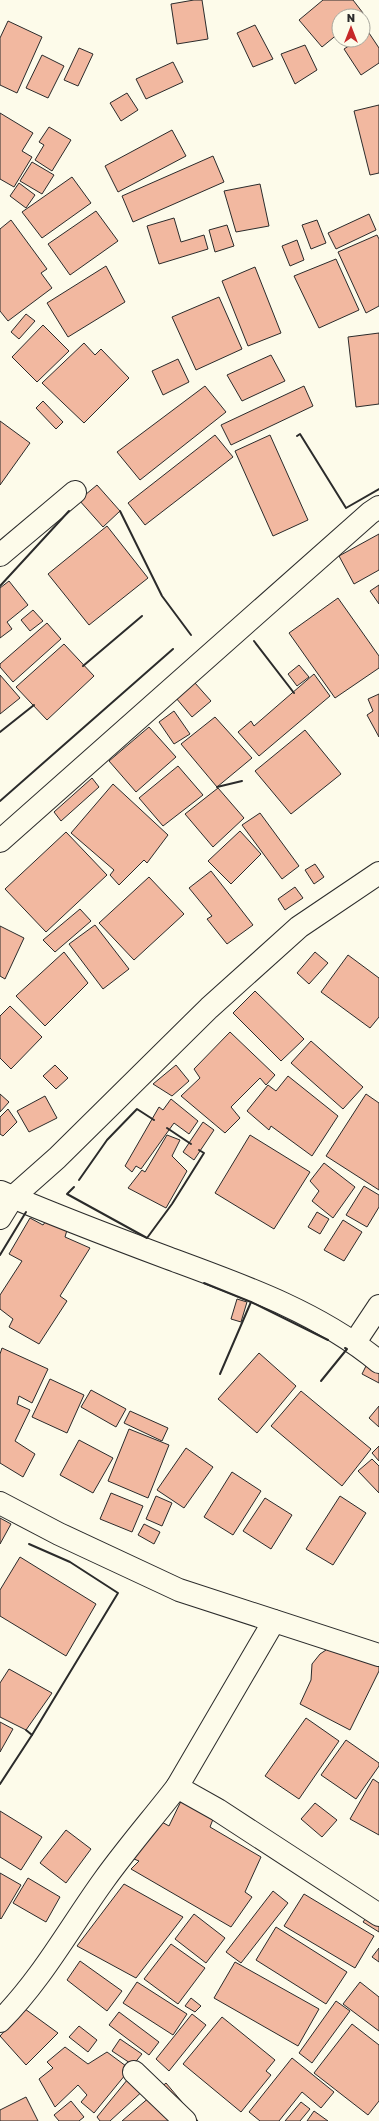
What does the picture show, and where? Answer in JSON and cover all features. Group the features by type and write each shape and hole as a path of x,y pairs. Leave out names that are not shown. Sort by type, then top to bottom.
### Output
{"street":[{"path":"0,555 75,492"},
{"path":"0,840 370,512 379,507"},
{"path":"0,1218 6,1195 62,1152 209,1008 299,927 379,873"},
{"path":"6,1195 73,1223 232,1281 302,1313 355,1342 379,1362"},
{"path":"355,1342 379,1306"},
{"path":"0,1503 59,1534 179,1590 379,1655"},
{"path":"0,2021 18,2003 57,1951 104,1879 177,1787 274,1621"},
{"path":"177,1787 218,1810 379,1915"},
{"path":"134,2072 185,2121"}],"building":[{"path":"202,0 208,39 177,44 171,4"},
{"path":"323,0 353,0 359,8 331,8 331,40 322,47 299,20"},
{"path":"8,21 42,37 17,93 0,85 0,38"},
{"path":"255,25 273,59 253,67 237,33"},
{"path":"371,36 379,48 379,63 361,75 344,49 371,48"},
{"path":"305,45 317,70 295,84 281,54"},
{"path":"79,48 93,54 78,86 64,80"},
{"path":"42,55 64,66 48,98 26,88"},
{"path":"173,62 183,82 146,99 136,79"},
{"path":"127,93 138,110 121,121 110,103"},
{"path":"379,105 379,173 370,175 354,111"},
{"path":"0,113 33,133 22,151 32,157 14,187 0,179"},
{"path":"49,127 71,140 52,171 35,160 44,145 39,142"},
{"path":"172,130 186,156 118,192 105,166"},
{"path":"213,156 224,182 133,222 122,196"},
{"path":"32,162 54,175 42,194 20,181"},
{"path":"72,177 91,203 42,238 22,212"},
{"path":"19,183 35,195 26,208 10,196"},
{"path":"260,184 269,226 236,232 224,191"},
{"path":"96,211 118,241 70,275 48,244"},
{"path":"369,214 376,230 336,249 328,233"},
{"path":"174,218 181,242 204,235 208,249 159,264 147,226"},
{"path":"11,220 47,269 41,273 52,288 8,321 0,311 0,229"},
{"path":"317,220 326,243 311,249 302,225"},
{"path":"227,225 234,246 215,252 209,230"},
{"path":"377,235 379,239 379,306 366,313 338,252"},
{"path":"297,240 304,260 290,266 282,246"},
{"path":"336,259 359,310 319,328 294,276"},
{"path":"106,266 125,302 68,337 47,303"},
{"path":"255,267 281,333 248,346 222,281"},
{"path":"219,297 242,349 196,370 172,317"},
{"path":"26,314 35,321 19,339 11,332"},
{"path":"43,325 69,351 37,382 12,357"},
{"path":"379,333 379,404 356,407 348,337"},
{"path":"84,343 95,355 101,349 129,378 84,423 42,383"},
{"path":"271,355 285,381 242,401 227,375"},
{"path":"178,359 189,382 163,395 152,371"},
{"path":"205,386 226,412 140,480 117,452"},
{"path":"304,386 313,406 231,445 221,425"},
{"path":"43,401 63,422 56,429 36,408"},
{"path":"0,421 30,443 0,485"},
{"path":"215,435 233,457 145,525 128,503"},
{"path":"270,435 308,520 273,536 235,451"},
{"path":"97,485 120,511 103,527 79,500"},
{"path":"107,526 148,578 89,625 48,574"},
{"path":"379,534 379,570 354,584 339,556"},
{"path":"9,581 28,605 7,622 12,629 0,638 0,588"},
{"path":"379,585 379,604 370,591"},
{"path":"338,598 379,656 379,668 335,698 289,633"},
{"path":"33,610 43,621 30,631 21,620"},
{"path":"47,623 61,639 13,682 0,667 0,664"},
{"path":"64,644 94,676 47,720 16,687"},
{"path":"299,665 309,677 297,686 288,674"},
{"path":"314,674 330,696 259,756 238,732 251,721 254,726"},
{"path":"0,675 20,698 0,714"},
{"path":"195,683 211,701 192,717 176,698"},
{"path":"379,694 379,737 367,715 373,711 368,699"},
{"path":"174,711 190,734 174,744 159,722"},
{"path":"215,717 252,758 217,787 181,744"},
{"path":"149,727 176,757 136,792 109,761"},
{"path":"305,730 341,774 291,814 255,771"},
{"path":"178,766 203,795 163,826 139,798"},
{"path":"92,778 99,787 61,821 54,812"},
{"path":"113,784 168,835 147,863 144,860 119,885 110,875 114,870 71,833"},
{"path":"218,788 244,818 213,847 185,814"},
{"path":"260,813 299,866 282,879 242,825"},
{"path":"240,831 261,854 231,884 208,861"},
{"path":"66,832 107,875 46,932 5,889"},
{"path":"315,864 324,877 314,884 305,870"},
{"path":"211,871 253,925 227,944 207,919 212,916 189,888"},
{"path":"149,877 184,914 134,960 99,923"},
{"path":"295,887 303,898 285,910 278,899"},
{"path":"80,909 91,921 55,952 43,940"},
{"path":"95,925 129,969 103,989 69,944"},
{"path":"0,926 24,938 5,979 0,976"},
{"path":"64,952 88,983 45,1026 16,996"},
{"path":"315,952 328,963 309,984 297,973"},
{"path":"348,955 379,978 379,1017 370,1028 321,992"},
{"path":"255,991 304,1039 281,1061 233,1013"},
{"path":"10,1006 42,1037 11,1069 0,1058 0,1016"},
{"path":"230,1032 275,1075 266,1085 260,1078 231,1107 240,1118 225,1133 181,1096 200,1078 194,1069"},
{"path":"311,1041 363,1087 343,1109 291,1063"},
{"path":"55,1065 68,1078 56,1089 43,1076"},
{"path":"176,1065 189,1081 172,1096 153,1084"},
{"path":"288,1076 338,1116 312,1156 271,1126 269,1130 247,1111 268,1085 276,1091"},
{"path":"0,1094 9,1102 0,1112"},
{"path":"366,1094 379,1103 379,1190 326,1156"},
{"path":"45,1096 57,1118 29,1132 17,1111"},
{"path":"171,1099 198,1121 189,1134 174,1123 141,1169 136,1166 132,1172 125,1166 159,1107 163,1110"},
{"path":"8,1109 17,1122 3,1136 0,1134 0,1117"},
{"path":"203,1122 214,1130 194,1160 183,1152"},
{"path":"167,1135 180,1140 172,1156 187,1171 166,1208 128,1188 142,1170 145,1172"},
{"path":"250,1135 310,1172 274,1229 215,1193"},
{"path":"324,1163 355,1187 333,1218 312,1201 319,1191 310,1181"},
{"path":"364,1186 379,1195 379,1207 367,1227 346,1215"},
{"path":"317,1212 329,1219 320,1234 308,1227"},
{"path":"30,1218 43,1225 46,1221 67,1230 65,1237 90,1248 60,1296 67,1301 39,1344 9,1327 13,1319 0,1309 0,1295 22,1261 9,1254"},
{"path":"343,1220 362,1232 344,1261 324,1250"},
{"path":"237,1299 247,1302 241,1322 231,1319"},
{"path":"2,1348 48,1369 32,1403 19,1396 17,1404 30,1410 15,1441 35,1454 23,1477 0,1463 0,1354"},
{"path":"259,1353 296,1386 257,1433 218,1399"},
{"path":"367,1364 379,1371 379,1383 362,1374"},
{"path":"50,1379 84,1395 67,1433 32,1417"},
{"path":"91,1390 126,1409 116,1427 81,1407"},
{"path":"301,1391 371,1449 342,1486 271,1426"},
{"path":"379,1406 379,1427 369,1418"},
{"path":"130,1411 168,1428 162,1441 124,1423"},
{"path":"129,1429 169,1445 148,1498 108,1481"},
{"path":"79,1440 113,1458 93,1493 60,1475"},
{"path":"379,1446 379,1461 372,1453"},
{"path":"186,1448 213,1467 184,1508 157,1490"},
{"path":"372,1459 379,1466 379,1493 358,1471"},
{"path":"232,1472 261,1491 233,1535 204,1517"},
{"path":"111,1493 143,1506 132,1532 100,1519"},
{"path":"156,1496 172,1503 162,1526 146,1519"},
{"path":"340,1496 366,1513 333,1565 306,1549"},
{"path":"265,1498 292,1515 271,1549 243,1531"},
{"path":"0,1518 11,1524 0,1544"},
{"path":"144,1524 160,1532 154,1544 138,1535"},
{"path":"20,1557 96,1604 66,1656 0,1616 0,1590"},
{"path":"330,1642 379,1665 379,1671 350,1730 300,1704 311,1680 312,1664 320,1654 326,1650"},
{"path":"9,1669 52,1693 26,1730 0,1717 0,1683"},
{"path":"306,1718 339,1741 299,1799 265,1776"},
{"path":"0,1722 13,1729 0,1752"},
{"path":"346,1740 379,1763 379,1766 356,1799 321,1775"},
{"path":"373,1779 379,1783 379,1835 350,1819"},
{"path":"183,1797 215,1814 210,1827 261,1857 245,1892 252,1897 231,1927 131,1869 139,1861 134,1859 160,1821 169,1826"},
{"path":"315,1803 337,1820 322,1837 301,1819"},
{"path":"0,1811 42,1837 21,1870 0,1857"},
{"path":"66,1830 91,1849 66,1883 40,1863"},
{"path":"0,1873 21,1885 1,1919 0,1918"},
{"path":"28,1878 60,1897 46,1922 13,1903"},
{"path":"124,1884 183,1917 136,1978 77,1946"},
{"path":"273,1891 288,1903 241,1963 226,1952"},
{"path":"304,1894 374,1936 355,1968 284,1926"},
{"path":"375,1906 379,1909 379,1932 363,1922"},
{"path":"194,1914 225,1938 206,1963 175,1939"},
{"path":"276,1927 347,1972 326,2004 256,1960"},
{"path":"171,1944 205,1968 178,2004 144,1979"},
{"path":"379,1948 379,1962 372,1957"},
{"path":"80,1961 122,1991 107,2011 67,1980"},
{"path":"235,1962 319,2009 298,2046 214,1998"},
{"path":"137,1982 187,2014 173,2035 123,2003"},
{"path":"360,1982 379,1997 379,2031 343,2004"},
{"path":"191,1998 201,2006 195,2012 185,2006"},
{"path":"336,2001 350,2011 312,2063 299,2053"},
{"path":"25,2009 58,2033 26,2065 0,2036"},
{"path":"119,2012 159,2042 149,2055 109,2025"},
{"path":"192,2014 206,2025 169,2071 156,2059"},
{"path":"222,2017 275,2060 266,2071 271,2075 241,2112 183,2064"},
{"path":"352,2024 379,2045 379,2101 368,2115 314,2073"},
{"path":"79,2026 97,2040 88,2052 69,2037"},
{"path":"120,2039 142,2054 133,2065 112,2051"},
{"path":"65,2047 88,2064 107,2052 130,2069 94,2113 81,2102 87,2095 78,2085 55,2107 39,2079 53,2068 47,2062"},
{"path":"292,2058 334,2092 321,2108 302,2092 279,2121 260,2121 249,2112"},
{"path":"132,2074 146,2088 110,2121 100,2121 97,2117"},
{"path":"166,2083 198,2121 122,2121"},
{"path":"26,2097 38,2121 0,2121 0,2110"},
{"path":"71,2101 84,2117 79,2121 59,2121 54,2115"},
{"path":"301,2102 310,2109 300,2121 285,2121"},
{"path":"314,2111 328,2121 307,2121"}],"wall":[{"path":"297,436 300,434 346,508 379,489"},
{"path":"0,586 69,511"},
{"path":"120,511 162,596 191,635"},
{"path":"83,666 142,616"},
{"path":"254,641 294,693"},
{"path":"0,801 173,649"},
{"path":"0,732 34,705"},
{"path":"217,787 242,781"},
{"path":"79,1180 107,1140 137,1109 154,1120"},
{"path":"167,1128 191,1144"},
{"path":"74,1187 67,1194 147,1238 172,1204 204,1153 199,1150"},
{"path":"0,1255 26,1212"},
{"path":"204,1283 251,1302 220,1374"},
{"path":"251,1302 328,1340"},
{"path":"321,1381 347,1349 345,1348"},
{"path":"26,1730 32,1735 118,1593 70,1562 29,1544"},
{"path":"0,1784 32,1735"}]}
